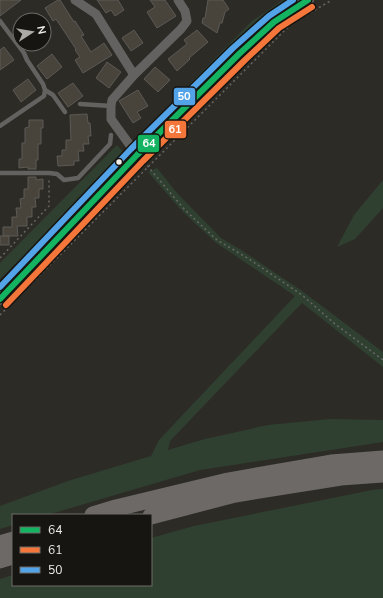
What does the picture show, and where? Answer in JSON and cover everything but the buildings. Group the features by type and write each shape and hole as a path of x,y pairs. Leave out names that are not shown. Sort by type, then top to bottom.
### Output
{"highway":[{"path":"96,514 228,481 331,463 383,459"},
{"path":"152,516 235,494 341,477 383,474"},
{"path":"0,544 12,540"},
{"path":"0,560 12,556"}],"street":[{"path":"75,0 96,14 134,75"},
{"path":"137,155 111,119 112,100 134,75 181,29 187,21 185,11 178,0"},
{"path":"0,299 207,84 274,22 308,0"}],"lane":[{"path":"0,20 24,53 43,84 45,90 44,96 0,126"},
{"path":"45,90 53,95 65,112"},
{"path":"80,104 111,106"},
{"path":"0,173 49,173 57,174 64,180 78,178 110,144 110,135"}],"path":[{"path":"301,18 332,0"},
{"path":"0,315 294,21"},
{"path":"149,167 185,210 217,240 249,259 302,295 335,324 383,360"},
{"path":"0,258 49,206 49,173"}],"green space":[{"path":"283,0 293,0 257,28 144,140 137,137 252,21"},
{"path":"117,145 126,155 0,279 0,263"},
{"path":"157,168 177,193 221,238 302,291 383,352 383,367 302,303 170,441 168,450 205,439 268,425 330,419 383,420 383,442 200,470 50,514 12,514 12,525 0,529 0,506 68,481 151,456 159,440 295,296 215,242 183,212 148,172"},
{"path":"383,180 383,208 355,239 337,247 354,215"},
{"path":"383,489 383,598 0,598 0,579 12,575 12,586 152,586 152,538 194,526"}],"transit line":[{"name":"50","path":"0,287 131,149 233,48 269,16 293,0"},
{"name":"64","path":"0,299 137,155 239,54 274,22 308,0"},
{"name":"61","path":"6,305 143,161 245,60 279,28 312,7"}]}
